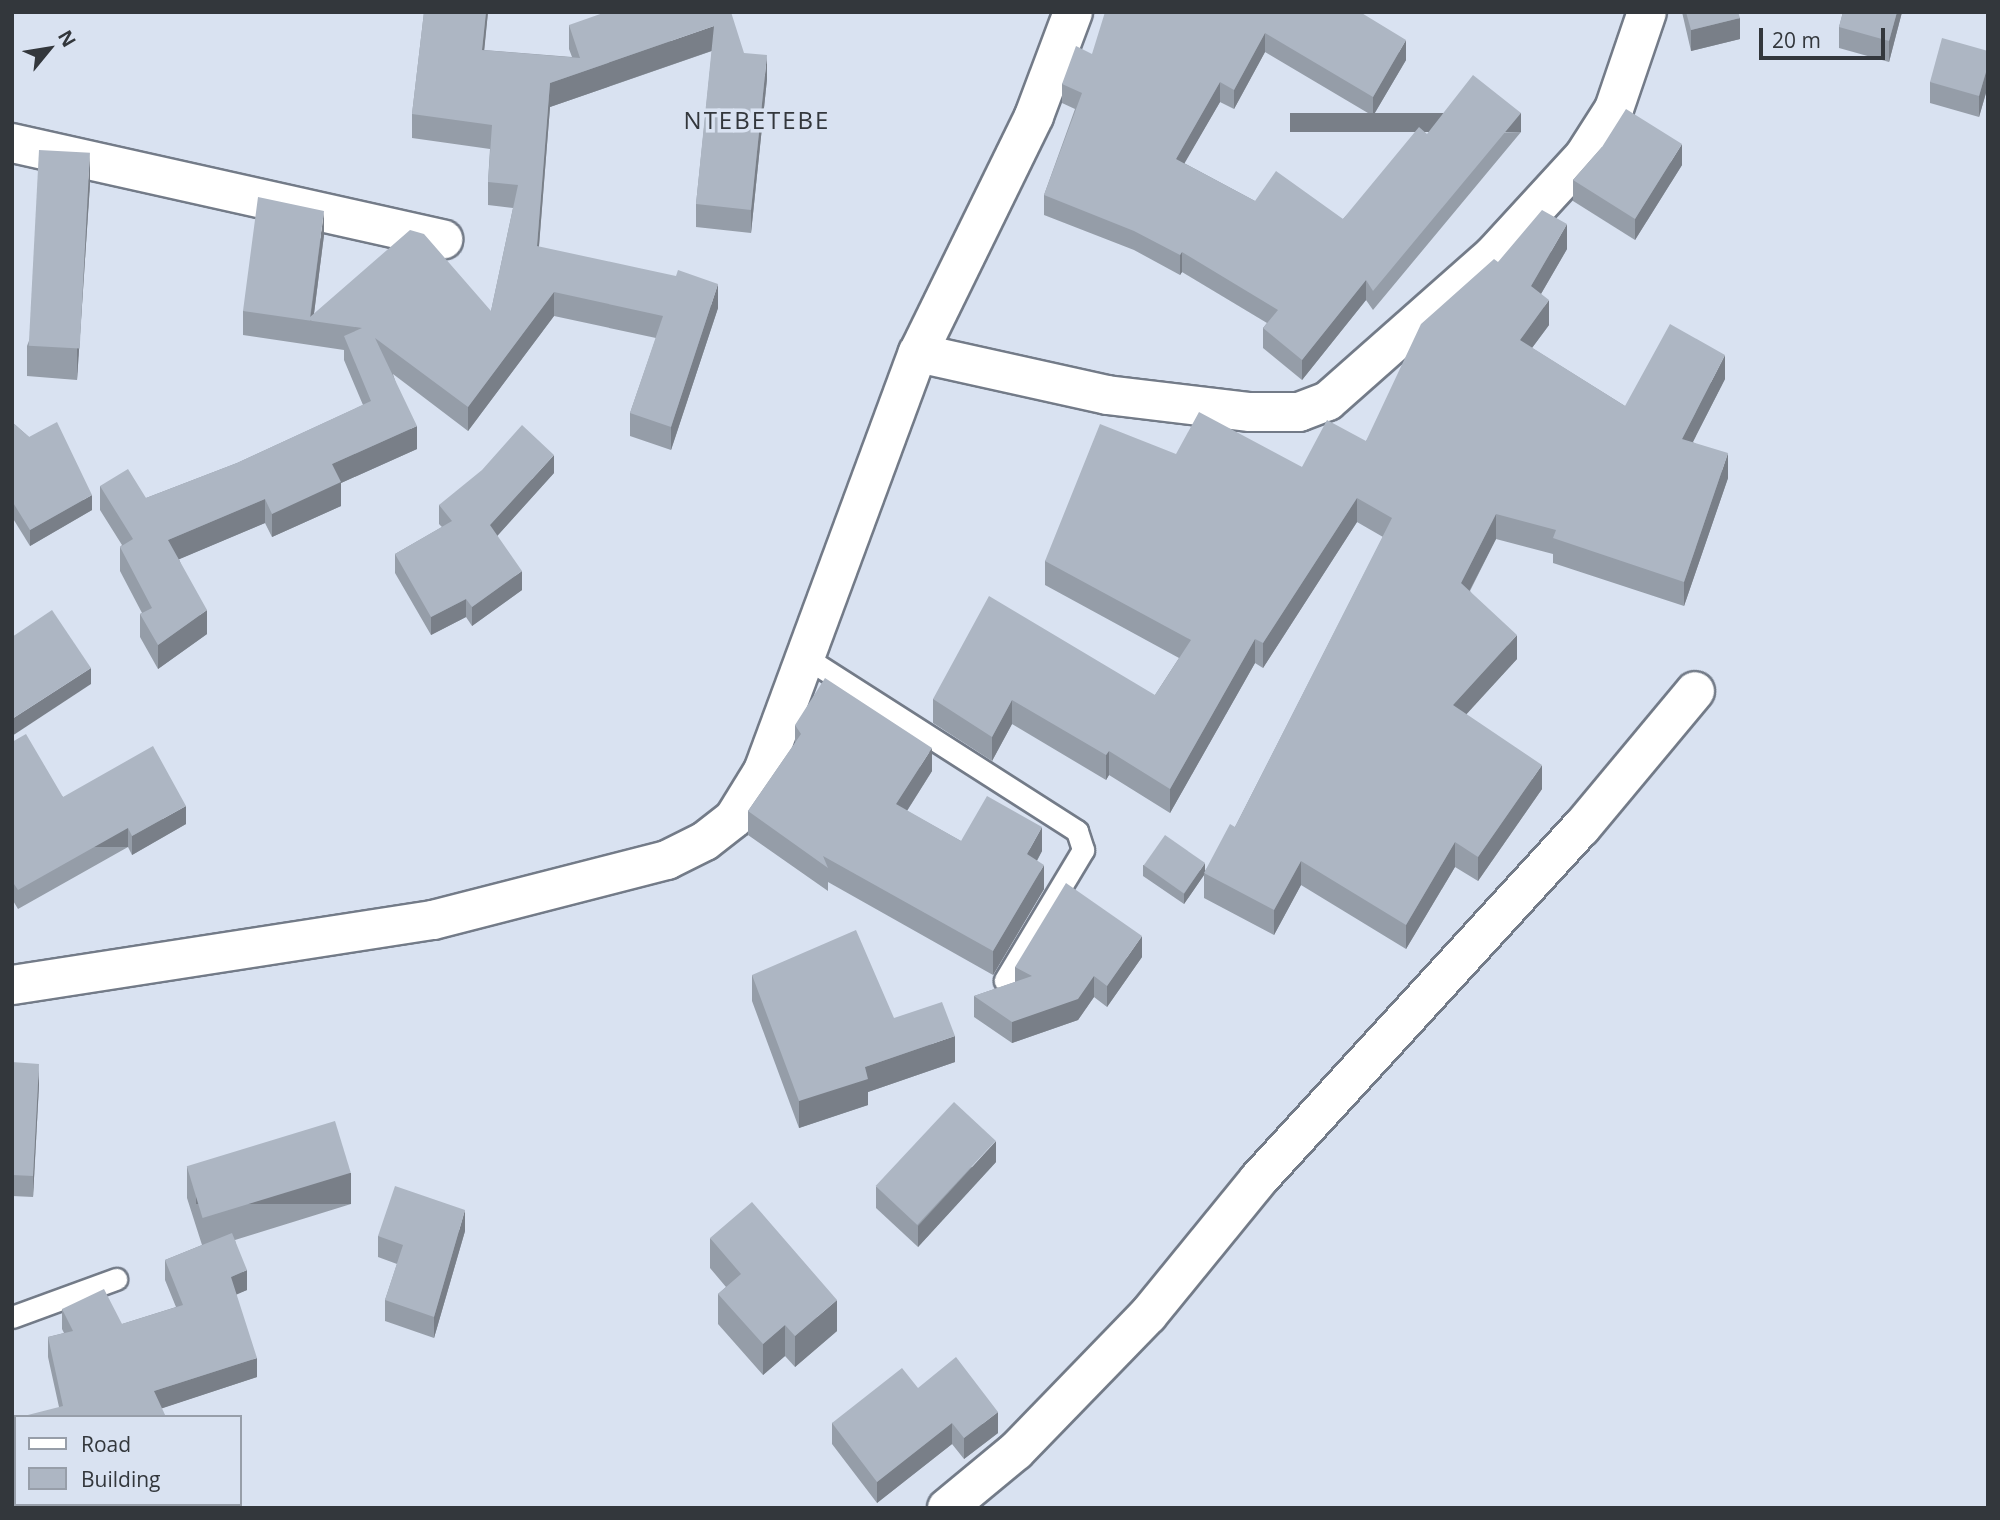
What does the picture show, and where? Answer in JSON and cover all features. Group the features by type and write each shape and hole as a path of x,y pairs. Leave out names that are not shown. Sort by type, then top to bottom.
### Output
{"street":[{"path":"12,985 433,920 667,860 705,841 734,818 763,771 918,353 1034,116 1073,12"},
{"path":"918,353 1107,395 1250,412 1299,412 1328,401 1493,255 1584,156 1614,109 1647,12"},
{"path":"12,143 443,239"},
{"path":"947,1508 1016,1451 1149,1315 1258,1180 1581,828 1695,691"}],"lane":[{"path":"805,657 1077,831 1083,850 1005,980"},
{"path":"12,1317 116,1279"}],"building":[{"path":"424,12 486,12 482,50 580,58 569,25 606,12 731,12 744,53 767,55 751,210 696,204 714,26 550,83 537,246 676,276 678,270 718,284 671,427 630,413 663,316 554,292 468,407 375,338 417,426 332,464 341,482 272,514 265,499 168,540 207,610 158,645 140,614 152,608 120,547 133,539 100,486 128,469 146,498 237,463 371,401 344,336 362,328 243,311 258,197 324,211 310,317 410,230 424,234 491,311 518,185 488,182 492,125 412,114"},
{"path":"1105,12 1360,12 1406,40 1373,97 1265,33 1234,90 1220,82 1176,159 1255,201 1276,171 1343,219 1419,127 1427,134 1473,75 1521,113 1373,291 1366,280 1302,360 1263,328 1278,310 1182,252 1180,255 1134,231 1044,195 1082,93 1062,84 1076,46 1092,54"},
{"path":"1686,12 1738,12 1740,18 1691,30"},
{"path":"1843,12 1897,12 1889,41 1839,27"},
{"path":"1942,38 1988,51 1988,65 1979,96 1930,82"},
{"path":"1626,109 1682,144 1635,219 1573,180 1602,147"},
{"path":"39,150 90,153 80,348 29,346"},
{"path":"1542,210 1567,224 1531,286 1549,300 1520,340 1625,406 1670,324 1725,355 1682,439 1728,453 1684,582 1553,538 1556,530 1496,514 1461,583 1517,635 1453,705 1542,765 1478,857 1455,842 1406,925 1301,861 1274,910 1204,873 1230,824 1235,827 1392,518 1357,498 1263,643 1255,639 1170,789 1109,751 1106,755 1012,700 992,737 933,699 989,596 1155,695 1191,640 1045,561 1100,424 1176,454 1199,412 1302,467 1327,420 1366,441 1421,324 1494,259 1498,262"},
{"path":"12,422 29,437 57,422 92,495 30,530 12,501"},
{"path":"522,425 554,455 490,525 522,571 472,607 466,599 431,617 395,554 452,521 439,505 482,470"},
{"path":"52,610 91,668 12,719 12,637"},
{"path":"825,678 932,748 896,804 961,841 987,796 1042,827 1027,854 1044,865 993,951 823,856 828,868 748,811 801,734 795,725"},
{"path":"26,734 63,797 153,746 186,806 132,836 128,828 18,890 12,881 12,742"},
{"path":"1165,835 1205,863 1184,893 1144,865"},
{"path":"1066,883 1142,936 1107,986 1094,976 1078,999 1012,1022 974,996 1032,976 1015,967"},
{"path":"856,930 894,1018 942,1002 955,1036 865,1067 868,1079 799,1101 752,975"},
{"path":"12,1062 39,1064 33,1176 12,1175"},
{"path":"954,1102 996,1141 917,1225 876,1186"},
{"path":"335,1121 351,1173 203,1218 187,1166"},
{"path":"395,1186 465,1210 434,1317 385,1300 403,1245 378,1236"},
{"path":"752,1202 837,1300 795,1336 785,1325 763,1344 718,1294 741,1274 710,1238"},
{"path":"232,1233 247,1270 231,1277 257,1358 154,1391 165,1415 28,1415 63,1406 48,1337 73,1331 62,1309 104,1289 122,1324 183,1305 165,1260"},
{"path":"956,1357 998,1412 964,1438 952,1423 877,1482 832,1423 902,1368 918,1388"},
{"path":"14,1418 12,1487 12,1419"},
{"path":"23,1506 156,1506 156,1508"}],"district":[{"name":"NTEBETEBE","path":"757,120"}]}
